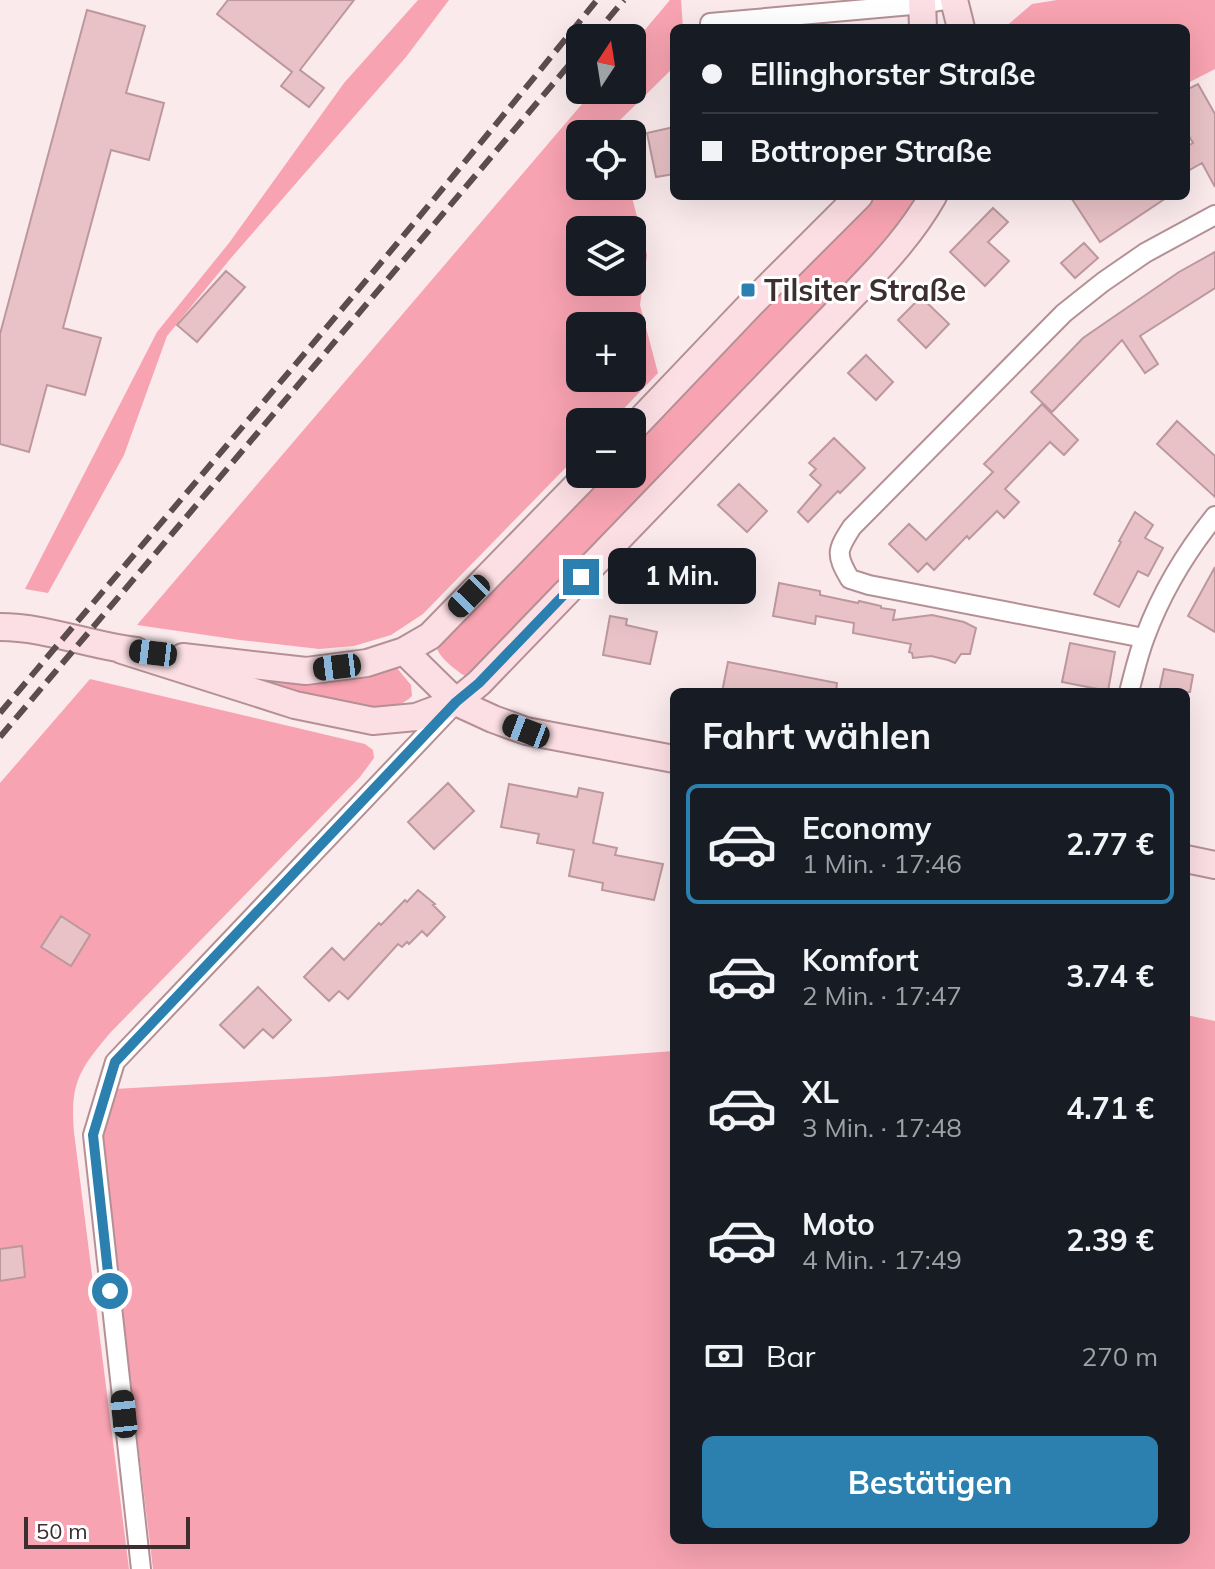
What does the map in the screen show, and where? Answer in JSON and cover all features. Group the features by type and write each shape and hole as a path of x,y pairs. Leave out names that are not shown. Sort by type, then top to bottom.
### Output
{"main road":[{"path":"954,0 960,24"},
{"path":"646,414 855,200"},
{"path":"0,627 53,634 122,650 295,705 373,721 416,717 456,702 479,683 894,252 931,200"},
{"path":"122,650 306,671 367,663 404,651 430,636 574,488"},
{"path":"404,651 456,702 493,719 526,731 670,758"},
{"path":"1190,860 1215,865"}],"street":[{"path":"710,23 928,8"},
{"path":"1144,638 869,585 850,579 842,565 840,546 852,527 1064,313 1145,253 1215,215"},
{"path":"1130,688 1144,638 1172,579 1215,516"},
{"path":"141,1569 93,1135 115,1062 456,702"}],"shaded area":[{"path":"418,0 449,0 406,57 167,336 124,455 48,593 25,589 157,332 229,243 344,83"},
{"path":"670,0 681,0 683,24 670,24 670,71 646,95 646,28"},
{"path":"1057,0 1215,0 1215,69 1190,82 1190,24 1009,24 1032,4"},
{"path":"582,104 636,104 620,120 568,120"},
{"path":"566,123 566,200 633,200 637,216 566,216 566,296 641,296 642,312 566,312 566,392 640,392 624,408 566,408 566,467 423,614 391,635 354,646 319,649 137,625"},
{"path":"865,200 915,200 907,216 880,251 469,674 465,676 447,662 439,653 438,641 587,488 646,488 646,427"},
{"path":"646,328 658,373 646,386"},
{"path":"166,659 397,668 411,685 412,696 388,707 342,705"},
{"path":"90,679 365,744 373,750 374,758 360,777 110,1033 79,1078 75,1089 74,1132 129,1569 0,1569 0,783"},
{"path":"1190,1016 1215,1021 1215,1569 153,1569 101,1136 114,1089 670,1051 670,1544 1190,1544"}],"building":[{"path":"228,0 354,0 300,70 324,88 309,107 281,86 292,72 217,14"},
{"path":"87,10 145,26 126,93 164,103 149,160 111,150 63,328 101,338 85,395 47,385 29,452 0,444 0,334"},
{"path":"1198,84 1215,114 1215,187 1202,163 1190,170 1190,145 1193,143 1190,138 1190,88"},
{"path":"670,128 670,175 656,177 647,133"},
{"path":"1073,200 1163,200 1100,242"},
{"path":"993,208 1008,222 988,242 1009,261 985,286 950,252"},
{"path":"1084,243 1098,258 1075,278 1061,263"},
{"path":"1215,252 1215,288 1140,336 1158,364 1145,373 1122,340 1052,412 1031,392 1083,338 1179,272"},
{"path":"226,271 245,287 197,342 177,325"},
{"path":"921,297 949,324 926,348 898,320"},
{"path":"866,355 893,382 876,400 848,373"},
{"path":"1042,404 1078,440 1064,455 1050,442 1005,489 1019,502 1004,518 997,511 934,570 927,563 918,572 889,544 909,524 926,540 993,472 984,464"},
{"path":"1177,421 1215,456 1215,497 1157,444"},
{"path":"834,438 865,468 808,522 798,512 821,485 810,475 816,469 809,463"},
{"path":"739,484 767,511 747,532 718,505"},
{"path":"1135,512 1153,525 1145,538 1163,548 1148,576 1138,571 1119,607 1094,594"},
{"path":"1215,567 1215,632 1188,616"},
{"path":"779,583 895,610 893,620 932,615 964,622 976,628 970,654 961,654 955,663 931,656 913,658 909,652 911,644 853,633 854,623 816,616 815,624 773,616"},
{"path":"610,616 627,619 626,625 657,632 650,664 603,655"},
{"path":"1070,643 1115,652 1109,688 1062,682"},
{"path":"728,662 837,683 836,688 723,688"},
{"path":"1164,669 1193,675 1190,692 1190,688 1160,688"},
{"path":"448,783 474,811 434,849 408,822"},
{"path":"509,784 577,797 579,788 603,793 593,843 617,848 615,855 663,864 654,900 602,890 603,883 569,876 574,850 537,843 539,834 501,827"},
{"path":"418,890 445,917 427,936 422,931 409,944 407,942 402,947 398,944 348,999 339,991 329,1001 304,977 332,948 344,960 379,923 381,925"},
{"path":"61,916 90,935 71,966 41,947"},
{"path":"258,987 291,1020 273,1038 263,1029 244,1048 220,1025"},
{"path":"22,1246 25,1277 0,1281 0,1249"}],"railway":[{"path":"0,713 376,269 597,0"},
{"path":"604,24 624,0"},
{"path":"0,737 566,69"}],"place":[{"name":"Tilsiter Straße","path":"748,290"}],"route":[{"path":"110,1291 93,1135 115,1062 456,702 479,683 581,577"}]}
